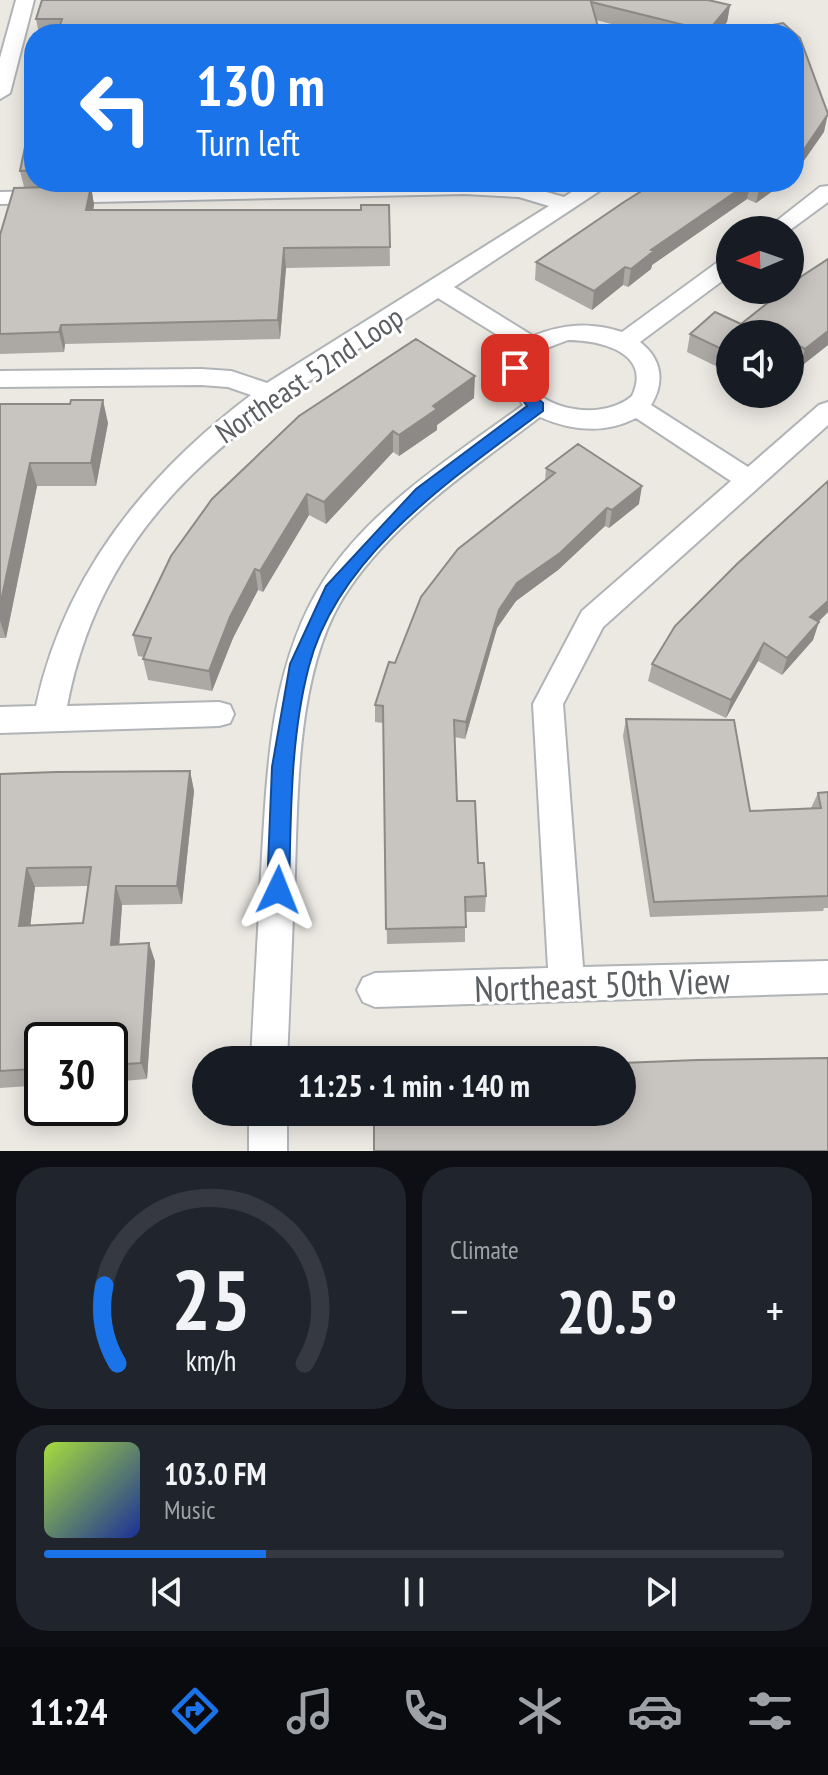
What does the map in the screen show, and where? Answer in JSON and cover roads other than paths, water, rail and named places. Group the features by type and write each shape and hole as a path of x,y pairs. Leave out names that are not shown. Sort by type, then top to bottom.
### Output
{"street":[{"path":"0,93 25,0"},
{"path":"11,58 24,57"},
{"path":"0,198 279,192"},
{"path":"524,192 567,205"},
{"name":"Northeast 52nd Loop","path":"49,719 63,649 85,600 127,534 186,463 270,393 587,192"},
{"path":"795,216 828,192"},
{"path":"624,342 716,274"},
{"path":"438,288 531,345"},
{"path":"565,332 595,333 624,342 648,366 651,381 647,395 637,407 610,419 577,421 537,407 524,395 517,382 515,368 520,356 531,345 565,332"},
{"path":"0,379 201,377 231,379 270,393"},
{"path":"270,1046 283,767 300,664 335,586 382,531 422,493 537,407"},
{"path":"637,407 749,480"},
{"path":"567,985 548,704 592,619 828,411"},
{"path":"0,720 219,714"},
{"name":"Northeast 50th View","path":"375,990 828,977"},
{"path":"268,1126 268,1151"}]}
